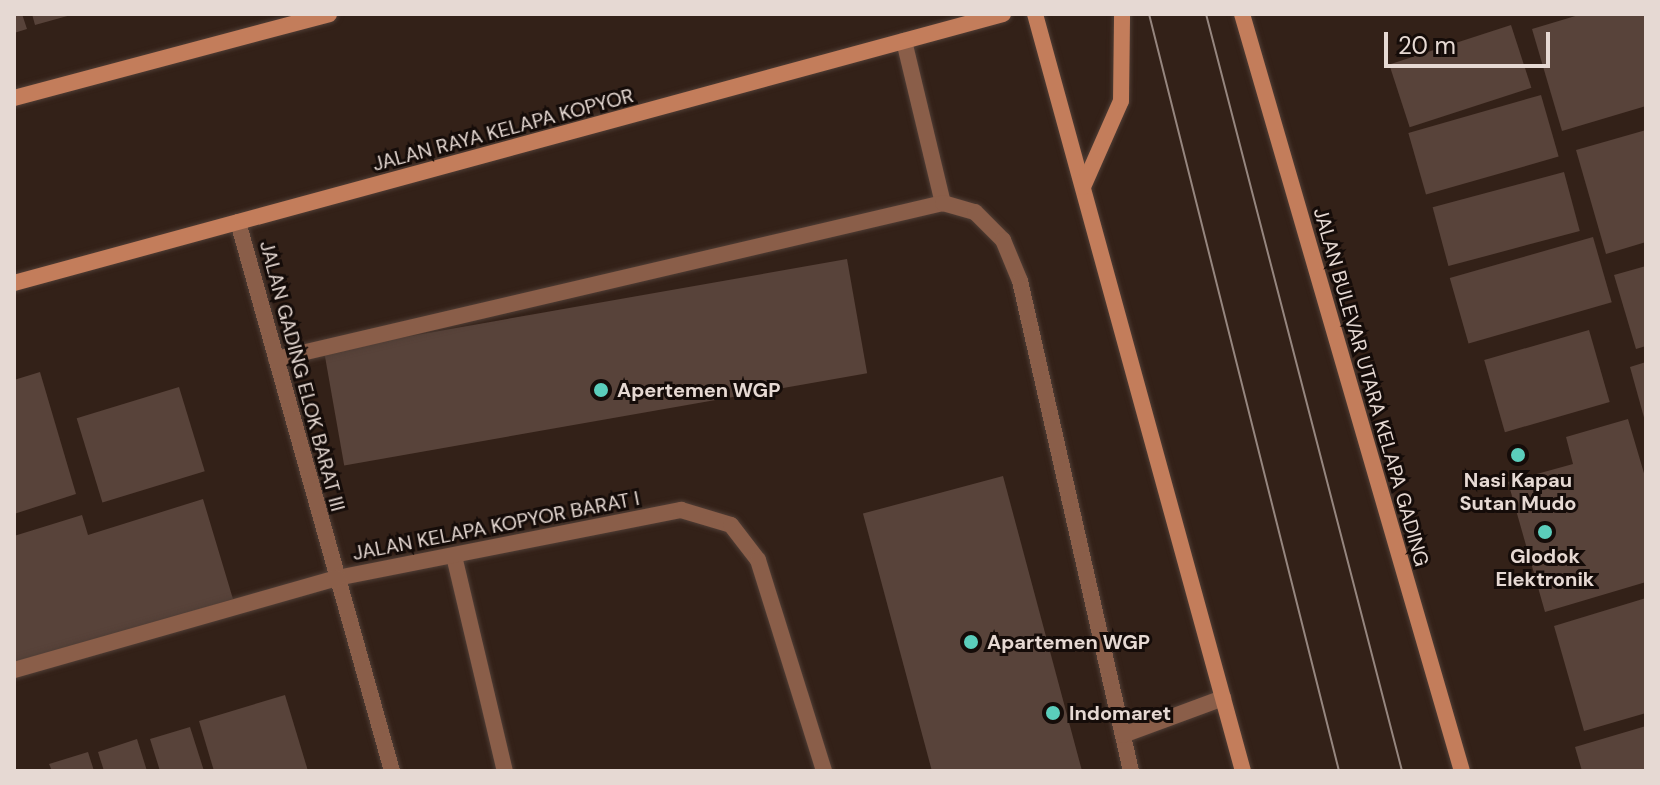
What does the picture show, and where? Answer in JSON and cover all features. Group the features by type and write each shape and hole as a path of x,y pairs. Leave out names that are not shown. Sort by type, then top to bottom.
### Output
{"main road":[{"path":"14,98 329,14"},
{"name":"JALAN RAYA KELAPA KOPYOR","path":"14,283 1003,14"},
{"path":"1035,14 1243,771"},
{"name":"JALAN BULEVAR UTARA KELAPA GADING","path":"1242,14 1462,771"},
{"path":"1083,187 1121,101 1125,16"}],"street":[{"path":"904,41 943,203"},
{"path":"276,359 943,203 975,212 1003,240 1020,281 1131,771"},
{"name":"JALAN GADING ELOK BARAT III","path":"238,222 392,771"},
{"name":"JALAN KELAPA KOPYOR BARAT I","path":"14,670 337,578 681,510 731,525 758,560 824,771"},
{"path":"454,556 505,771"},
{"path":"1123,735 1223,698"}],"building":[{"path":"14,14 22,14 27,29 14,33"},
{"path":"32,14 71,14 71,15 35,25"},
{"path":"1582,14 1646,14 1646,106 1562,131 1532,29"},
{"path":"1511,25 1531,88 1410,127 1389,65"},
{"path":"1541,95 1559,157 1426,195 1408,133"},
{"path":"1646,130 1646,242 1606,254 1576,150"},
{"path":"1564,172 1580,231 1448,266 1433,207"},
{"path":"1593,237 1612,302 1469,343 1450,278"},
{"name":"Apertemen WGP","path":"847,259 867,373 344,465 324,351"},
{"path":"1646,266 1646,346 1636,349 1614,275"},
{"path":"1589,330 1610,402 1505,432 1484,360"},
{"path":"1646,362 1646,421 1645,421 1630,367"},
{"path":"40,372 76,494 14,514 14,380"},
{"path":"179,387 205,471 102,502 77,418"},
{"path":"1628,419 1646,480 1646,582 1545,612 1508,482 1573,464 1566,437"},
{"name":"Apartemen WGP","path":"1003,476 1082,771 932,771 863,514"},
{"path":"203,499 233,599 14,667 14,536 82,515 88,535"},
{"path":"1646,598 1646,713 1584,731 1554,626"},
{"path":"285,695 308,771 214,771 199,721"},
{"path":"1646,726 1646,771 1582,771 1575,747"},
{"path":"190,727 204,771 160,771 150,739"},
{"path":"137,739 147,771 104,771 98,752"},
{"path":"88,752 94,771 52,771 49,764"}],"tram line":[{"path":"1149,14 1339,771"},
{"path":"1206,14 1402,771"}],"place":[{"name":"Apertemen WGP","path":"601,390"},
{"name":"Nasi Kapau Sutan Mudo","path":"1518,455"},
{"name":"Glodok Elektronik","path":"1545,532"},
{"name":"Apartemen WGP","path":"971,642"},
{"name":"Indomaret","path":"1053,713"}]}
